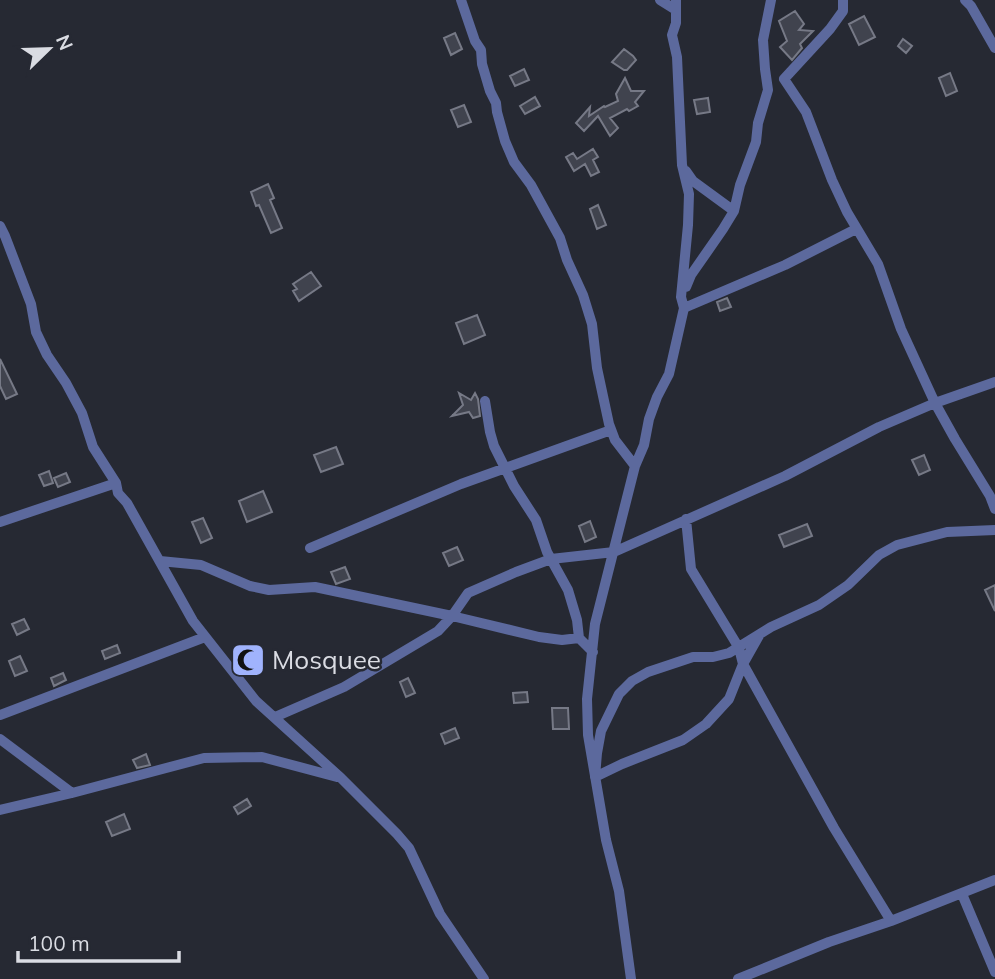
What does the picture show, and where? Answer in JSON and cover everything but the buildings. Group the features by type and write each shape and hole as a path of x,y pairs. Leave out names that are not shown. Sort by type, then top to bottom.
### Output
{"street":[{"path":"461,0 475,41 481,50 482,64 514,162 531,185 560,238 583,295 592,324 597,368 611,430 615,440 635,466"},
{"path":"631,979 619,891 606,840 588,735 587,699 595,624 635,466 644,445 657,397 669,374 684,309 681,297 688,225 688,194 682,165 677,57 672,35 676,23 676,5 660,0"},
{"path":"681,297 691,275 734,211 740,184 756,142 758,123 768,90 763,40 771,0"},
{"path":"843,0 843,11 784,79 806,112 832,180 856,229 878,264 901,330 935,403 995,509"},
{"path":"965,0 995,48"},
{"path":"682,165 693,181 734,211"},
{"path":"0,226 31,304 36,332 47,355 82,413 93,447 116,483 118,493 127,503 193,621 257,701 341,778 409,848 440,914 484,979"},
{"path":"684,309 785,265 856,229"},
{"path":"275,717 344,687 438,631 468,593 551,559 614,552 785,476 879,427 935,403 995,382"},
{"path":"485,401 492,439 514,486 536,520 551,559 568,590 579,638 593,652"},
{"path":"310,548 461,484 611,430"},
{"path":"0,522 116,483"},
{"path":"686,519 691,569 738,648 743,664 834,828 891,921"},
{"path":"595,777 601,731 619,695 632,681 648,672 693,657 713,657 729,653 787,619 819,605 848,585 879,555 897,545 947,532 995,530"},
{"path":"160,561 201,565 250,586 269,590 315,587 539,637 562,640 579,638"},
{"path":"595,777 683,740 706,724 729,699 733,684 760,634"},
{"path":"0,715 205,637"},
{"path":"0,739 72,793"},
{"path":"0,810 204,758 262,757 341,778"},
{"path":"738,979 995,880"},
{"path":"961,894 995,972"}],"place":[{"name":"Mosquee","path":"248,660"}]}
